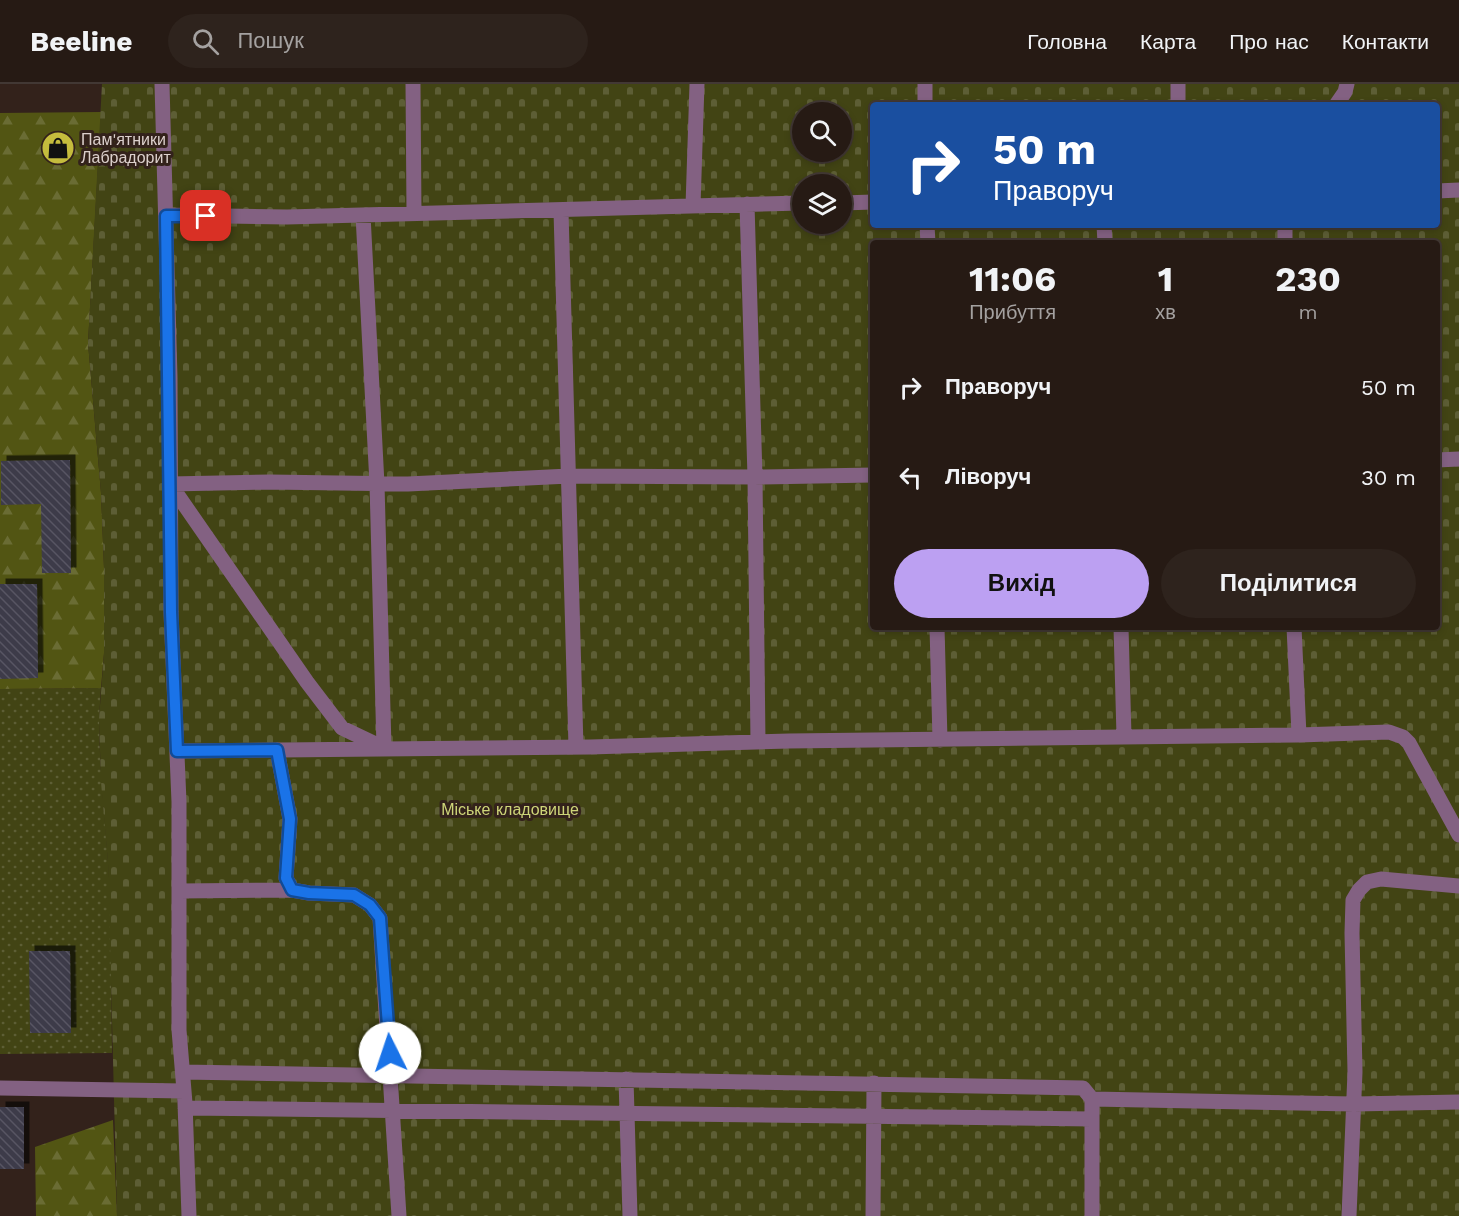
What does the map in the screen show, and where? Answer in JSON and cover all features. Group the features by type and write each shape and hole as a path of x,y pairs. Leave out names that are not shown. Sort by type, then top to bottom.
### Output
{"lane":[{"path":"162,84 171,484 171,612 177,751 179,1030 185,1108 189,1216"},
{"path":"413,84 414,213"},
{"path":"693,206 697,84"},
{"path":"925,84 925,102"},
{"path":"1178,84 1178,102"},
{"path":"1338,102 1347,84"},
{"path":"1440,191 1459,190"},
{"path":"852,202 870,202"},
{"path":"166,216 287,217 792,203"},
{"path":"747,204 755,477 758,742"},
{"path":"561,211 576,747"},
{"path":"363,215 377,484 384,748"},
{"path":"1440,460 1459,459"},
{"path":"171,484 270,482 408,484 569,476 870,475"},
{"path":"171,484 307,682 342,728 384,748"},
{"path":"937,630 940,740"},
{"path":"1121,630 1124,736"},
{"path":"1294,630 1299,735"},
{"path":"177,751 576,747 1389,732 1403,736 1409,743 1459,834"},
{"path":"277,750 290,819 286,878 292,890"},
{"path":"1348,1216 1354,1104 1353,900 1367,882 1382,879 1459,886"},
{"path":"179,891 292,890 354,895 370,905 380,918 399,1216"},
{"path":"183,1071 1083,1088 1092,1100 1092,1216"},
{"path":"626,1079 630,1216"},
{"path":"873,1216 874,1083"},
{"path":"0,1088 184,1091"},
{"path":"1092,1100 1354,1104 1459,1102"},
{"path":"185,1108 1092,1119"}],"green space":[{"name":"Міське кладовище","path":"102,84 1459,84 1459,1216 117,1216 108,863 101,782 99,719 104,653 101,493 88,343"},
{"path":"101,112 88,343 101,493 104,568 104,653 101,688 0,689 0,113"},
{"path":"101,688 100,753 111,933 112,1053 0,1054 0,689"},
{"path":"113,1120 117,1216 36,1216 35,1147"}],"building":[{"path":"70,460 71,573 42,573 41,504 1,505 1,461"},
{"path":"0,584 37,584 38,678 0,679"},
{"path":"29,951 70,951 71,1033 30,1033"},
{"path":"0,1107 24,1107 24,1169 0,1169"}],"place":[{"name":"Пам'ятники Лабрадорит","path":"58,148"}],"route":[{"path":"206,216 166,216 170,377 171,612 177,751 277,750 290,819 286,878 292,890 354,895 370,905 380,918 390,1053"}]}
